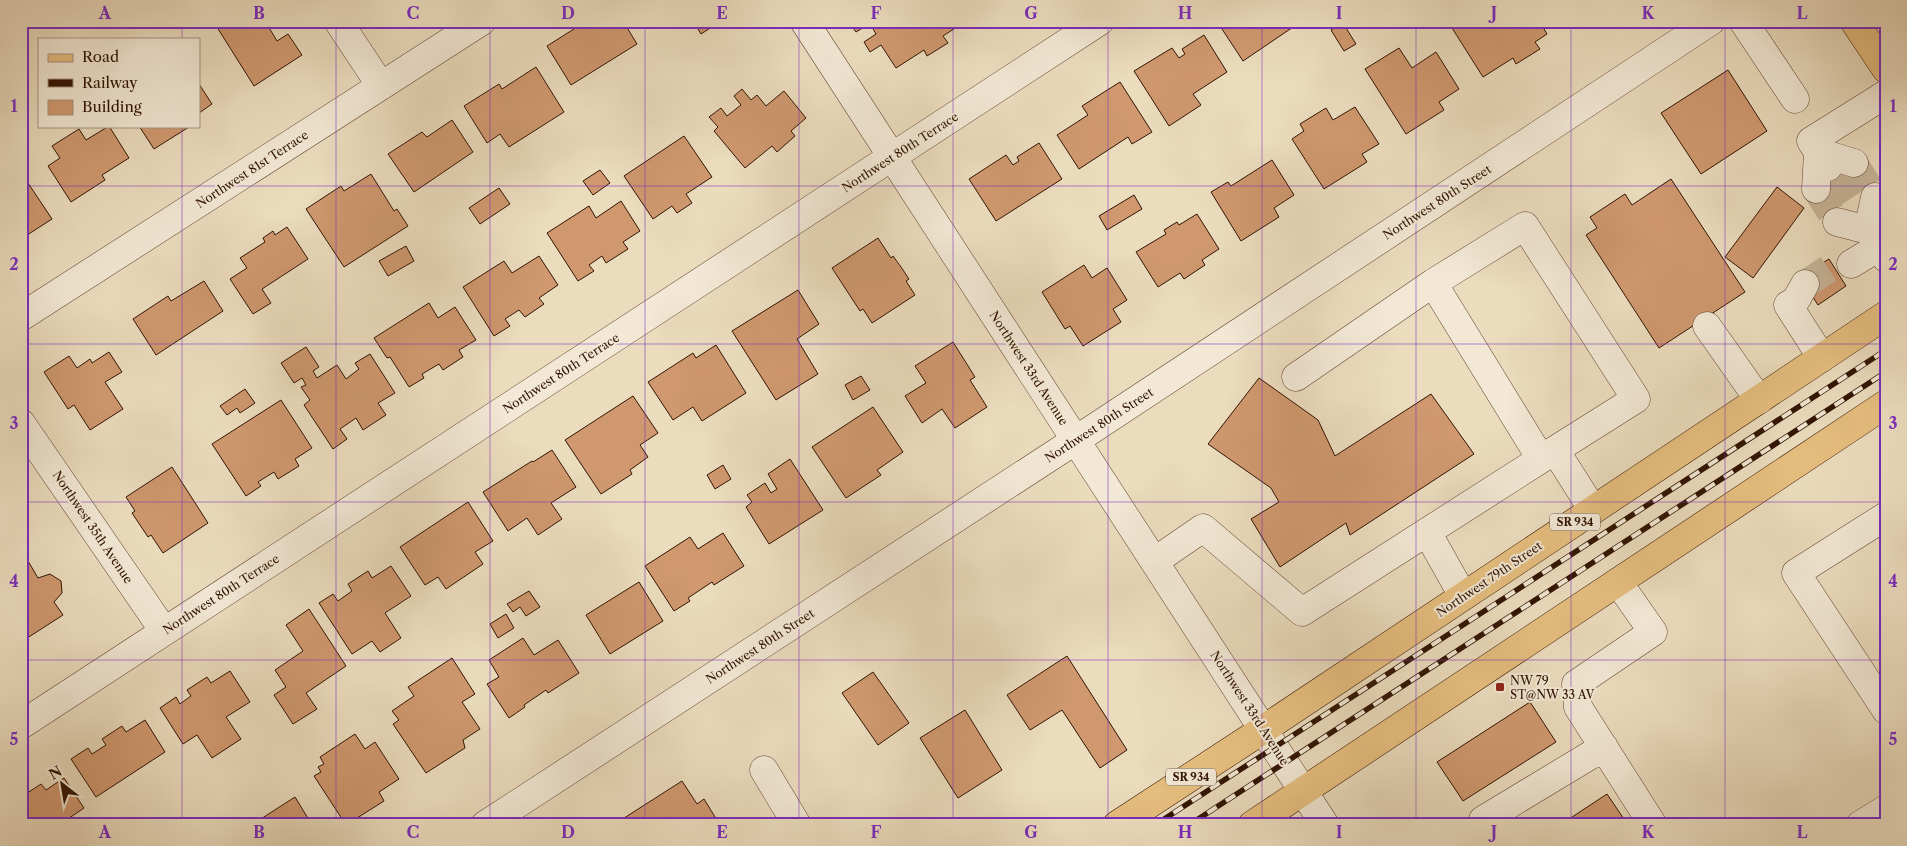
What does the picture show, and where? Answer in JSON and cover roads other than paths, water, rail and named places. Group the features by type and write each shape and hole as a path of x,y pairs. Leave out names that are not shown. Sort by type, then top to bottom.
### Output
{"main road":[{"path":"1861,24 1886,69"},
{"name":"Northwest 79th Street","path":"1117,825 1886,315"},
{"path":"1252,825 1886,404"}],"street":[{"path":"338,21 381,86"},
{"name":"Northwest 81st Terrace","path":"21,317 482,21"},
{"name":"Northwest 33rd Avenue","path":"804,21 1325,825"},
{"name":"Northwest 80th Terrace","path":"21,725 1100,21"},
{"name":"Northwest 80th Street","path":"485,825 1076,440 1711,21"},
{"path":"1743,21 1795,99"},
{"path":"1818,152 1835,176 1812,141 1886,94"},
{"path":"1155,561 1203,528 1302,612 1548,454 1636,400 1525,226 1433,284 1296,377"},
{"path":"1842,270 1870,228"},
{"path":"1433,284 1548,454 1594,510"},
{"path":"1805,294 1788,305 1822,358"},
{"path":"1707,326 1758,400"},
{"name":"Northwest 35th Avenue","path":"21,423 164,631"},
{"path":"1886,516 1796,573 1886,710"},
{"path":"1427,532 1463,596"},
{"path":"1618,582 1653,632 1576,684 1578,707 1653,825"},
{"path":"1482,825 1483,820 1604,747"},
{"path":"764,770 798,825"},
{"path":"1860,825 1886,809"}],"tunnel":[{"path":"1854,163 1875,197"},
{"path":"1834,176 1856,210"},
{"path":"1816,189 1837,222"},
{"path":"1805,284 1833,266"}],"railway":[{"path":"1155,825 1886,350"},
{"path":"1189,825 1886,372"}],"place":[{"name":"NW 79 ST@NW 33 AV","path":"1500,687"}]}
